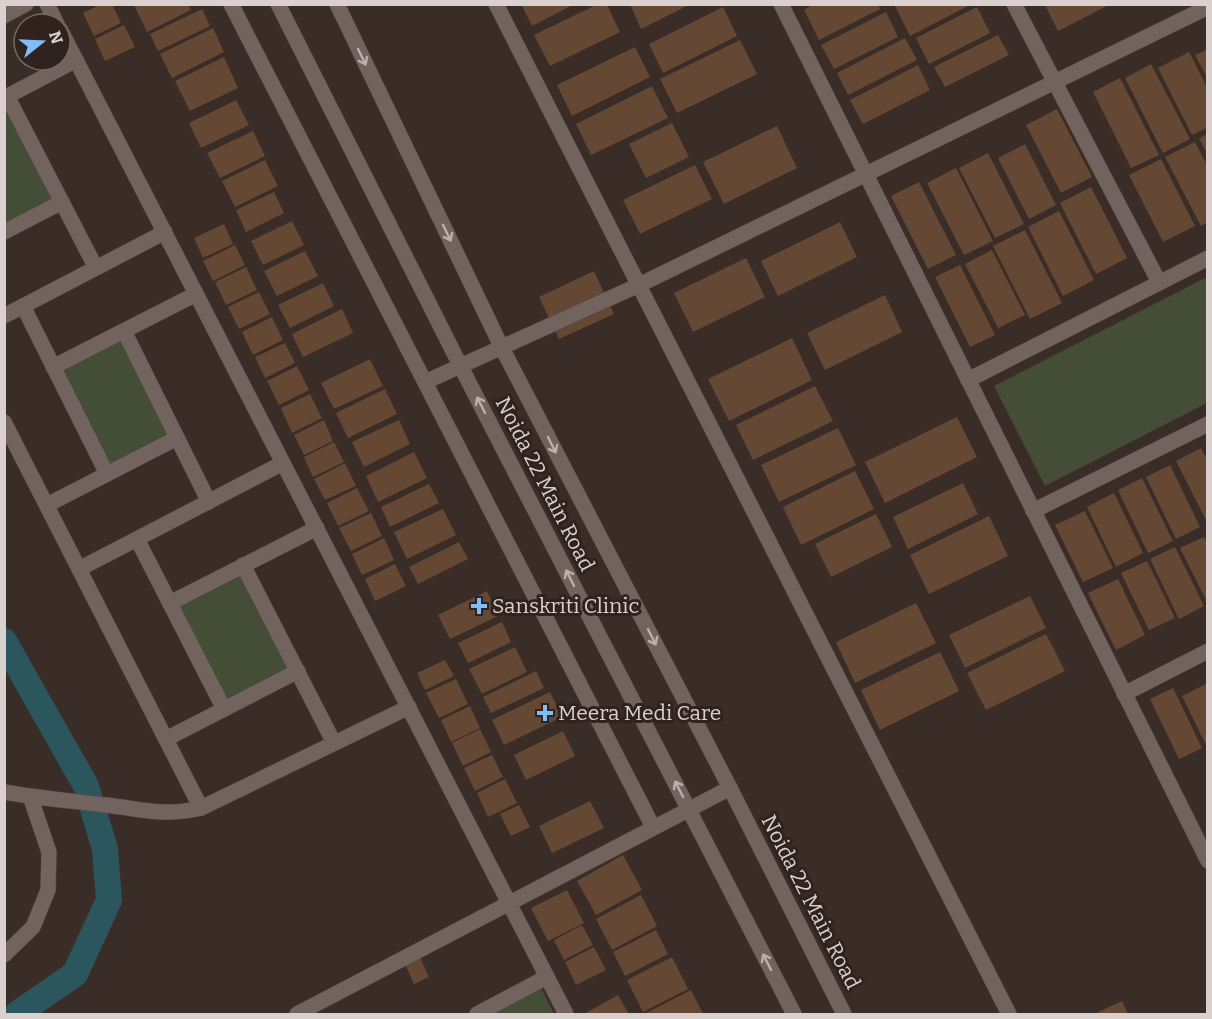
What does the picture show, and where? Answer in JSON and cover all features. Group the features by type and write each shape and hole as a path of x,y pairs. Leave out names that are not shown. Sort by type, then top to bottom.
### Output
{"street":[{"path":"4,16 26,4"},
{"path":"231,4 653,827"},
{"name":"Noida 22 Main Road","path":"278,4 460,365 794,1014"},
{"name":"Noida 22 Main Road","path":"337,4 501,346 730,788 844,1014"},
{"path":"496,4 1009,1014"},
{"path":"781,4 1208,861"},
{"path":"1014,4 1159,282"},
{"path":"425,382 639,285 1208,8"},
{"path":"72,52 567,1014"},
{"path":"76,60 6,97 96,268"},
{"path":"4,232 62,202"},
{"path":"4,316 165,232"},
{"path":"968,380 1208,258"},
{"path":"53,367 196,294"},
{"path":"23,306 107,474"},
{"path":"124,331 209,502"},
{"path":"4,422 201,808"},
{"path":"1033,511 1208,424"},
{"path":"47,505 177,438"},
{"path":"79,569 283,463"},
{"path":"170,603 316,528"},
{"path":"138,539 224,709"},
{"path":"243,565 334,743"},
{"path":"1124,694 1208,651"},
{"path":"166,739 298,671"},
{"path":"6,789 51,799 156,813 179,813 201,808 409,707"},
{"path":"297,1014 730,788"},
{"path":"4,955 33,927 48,890 49,852 30,796"},
{"path":"477,1014 547,977"}],"green space":[{"path":"4,104 55,199 5,225"},
{"path":"1207,277 1207,403 1045,486 994,386"},
{"path":"123,337 173,436 109,468 59,369"},
{"path":"242,572 291,669 226,702 177,605"},
{"path":"541,988 554,1014 492,1014"}],"building":[{"path":"101,4 112,4 121,23 94,36 83,13"},
{"path":"188,4 191,10 147,32 134,5"},
{"path":"521,4 575,4 532,26"},
{"path":"630,4 691,4 641,29"},
{"path":"814,4 878,4 880,9 819,40 804,10"},
{"path":"894,4 972,4 910,36"},
{"path":"1046,4 1111,4 1058,31"},
{"path":"596,5 607,5 620,32 550,66 534,35"},
{"path":"723,7 737,36 663,73 649,44"},
{"path":"977,7 990,33 929,64 916,38"},
{"path":"202,9 210,26 158,51 150,34"},
{"path":"886,12 898,37 834,69 821,45"},
{"path":"124,25 135,47 105,61 95,39"},
{"path":"213,28 224,52 172,78 160,54"},
{"path":"998,35 1009,55 945,87 934,67"},
{"path":"905,38 917,60 848,95 837,73"},
{"path":"740,40 757,74 677,113 660,79"},
{"path":"635,47 650,77 572,116 557,85"},
{"path":"1208,49 1208,79 1195,55"},
{"path":"1189,52 1208,89 1208,127 1192,135 1158,68"},
{"path":"224,57 238,88 190,111 175,81"},
{"path":"1151,64 1190,139 1163,153 1125,78"},
{"path":"918,65 930,90 863,124 850,100"},
{"path":"1120,78 1159,155 1131,168 1093,92"},
{"path":"652,86 668,118 591,155 576,124"},
{"path":"236,100 249,125 201,148 189,123"},
{"path":"1057,109 1092,177 1061,193 1026,125"},
{"path":"672,123 689,157 646,178 629,144"},
{"path":"777,126 797,168 724,204 703,162"},
{"path":"253,131 265,156 220,178 207,153"},
{"path":"1208,134 1208,156 1199,138"},
{"path":"1195,142 1208,167 1208,222 1201,226 1165,157"},
{"path":"1025,144 1056,205 1029,219 998,158"},
{"path":"988,153 1024,224 995,238 959,168"},
{"path":"1161,159 1195,226 1163,242 1129,175"},
{"path":"265,160 278,186 235,207 222,181"},
{"path":"695,165 712,199 640,234 623,200"},
{"path":"956,168 993,241 964,255 927,183"},
{"path":"919,182 956,255 928,269 891,196"},
{"path":"1091,187 1127,258 1096,274 1060,203"},
{"path":"274,192 284,213 246,232 236,210"},
{"path":"1059,211 1094,280 1063,296 1028,227"},
{"path":"292,221 304,245 263,265 251,241"},
{"path":"840,222 857,257 778,296 761,261"},
{"path":"224,224 233,244 203,258 194,238"},
{"path":"1025,230 1062,303 1030,319 993,246"},
{"path":"235,245 245,265 213,281 203,261"},
{"path":"992,250 1025,315 998,328 965,264"},
{"path":"305,251 318,276 277,296 264,271"},
{"path":"746,258 765,297 693,332 674,293"},
{"path":"960,265 995,335 970,347 935,277"},
{"path":"246,267 257,290 226,305 215,282"},
{"path":"594,271 614,314 559,339 539,297"},
{"path":"323,283 334,306 290,328 278,305"},
{"path":"259,292 270,314 239,329 228,307"},
{"path":"885,295 902,332 825,370 807,333"},
{"path":"342,309 353,333 303,357 292,334"},
{"path":"272,317 283,340 253,355 242,332"},
{"path":"792,338 812,380 729,421 708,379"},
{"path":"285,343 295,363 265,378 255,357"},
{"path":"370,359 383,386 334,409 321,383"},
{"path":"297,366 309,390 279,405 267,381"},
{"path":"815,386 833,421 753,460 736,425"},
{"path":"385,389 397,414 348,438 336,413"},
{"path":"310,394 322,418 292,433 281,408"},
{"path":"957,417 977,457 885,503 865,462"},
{"path":"324,420 333,441 304,455 294,435"},
{"path":"399,420 410,444 364,467 352,442"},
{"path":"838,428 856,465 779,502 761,465"},
{"path":"334,442 344,462 313,477 304,457"},
{"path":"1201,448 1208,461 1208,524 1176,461"},
{"path":"414,452 427,478 378,502 366,476"},
{"path":"345,463 356,486 325,500 314,479"},
{"path":"1170,465 1200,527 1176,539 1146,477"},
{"path":"855,471 874,509 801,545 783,507"},
{"path":"1142,478 1173,541 1148,553 1118,490"},
{"path":"963,483 978,514 908,549 893,517"},
{"path":"429,484 439,503 390,527 381,507"},
{"path":"357,488 369,511 338,526 327,503"},
{"path":"1114,493 1143,553 1116,567 1087,507"},
{"path":"443,509 456,535 407,559 394,532"},
{"path":"1085,511 1113,568 1083,582 1055,525"},
{"path":"371,513 382,536 351,551 339,528"},
{"path":"876,514 892,547 831,577 815,544"},
{"path":"989,516 1008,556 929,594 910,555"},
{"path":"1204,537 1208,544 1208,604 1180,548"},
{"path":"384,538 394,560 362,575 352,554"},
{"path":"459,542 468,559 418,584 409,567"},
{"path":"1175,547 1204,606 1179,619 1150,559"},
{"path":"1147,561 1175,618 1149,630 1121,573"},
{"path":"395,564 406,586 375,601 365,579"},
{"path":"1118,579 1145,635 1116,650 1088,593"},
{"path":"487,591 498,616 450,639 438,615"},
{"path":"1030,596 1046,628 965,668 949,635"},
{"path":"916,603 936,643 855,683 836,642"},
{"path":"502,622 511,642 468,663 458,643"},
{"path":"1046,634 1065,671 986,710 967,673"},
{"path":"515,647 527,672 482,694 469,669"},
{"path":"940,652 959,691 880,730 861,690"},
{"path":"445,660 454,676 425,690 417,673"},
{"path":"536,671 544,688 491,713 483,697"},
{"path":"456,679 468,704 439,718 426,693"},
{"path":"1208,683 1208,749 1182,696"},
{"path":"1173,688 1202,748 1179,759 1150,699"},
{"path":"550,692 562,717 504,745 492,720"},
{"path":"470,706 480,728 451,742 441,720"},
{"path":"480,729 491,752 463,766 452,743"},
{"path":"563,731 575,756 526,780 514,755"},
{"path":"492,755 503,777 475,791 464,768"},
{"path":"505,779 517,803 488,817 477,793"},
{"path":"590,801 604,828 552,853 539,826"},
{"path":"519,805 530,827 511,836 500,814"},
{"path":"623,855 642,890 596,915 577,881"},
{"path":"567,890 584,923 548,941 531,908"},
{"path":"641,895 657,926 612,950 596,919"},
{"path":"582,925 593,945 564,960 554,940"},
{"path":"656,930 668,954 625,976 613,952"},
{"path":"594,947 606,970 576,985 565,962"},
{"path":"419,955 429,977 414,984 404,962"},
{"path":"672,957 688,989 643,1012 627,980"},
{"path":"691,990 703,1014 646,1013"},
{"path":"618,995 629,1014 584,1014"},
{"path":"1122,1001 1128,1014 1094,1014"}],"waterway":[{"path":"4,641 86,786 105,849 109,900 75,974 17,1014"}],"place":[{"name":"Sanskriti Clinic","path":"479,606"},
{"name":"Meera Medi Care","path":"545,713"}]}
